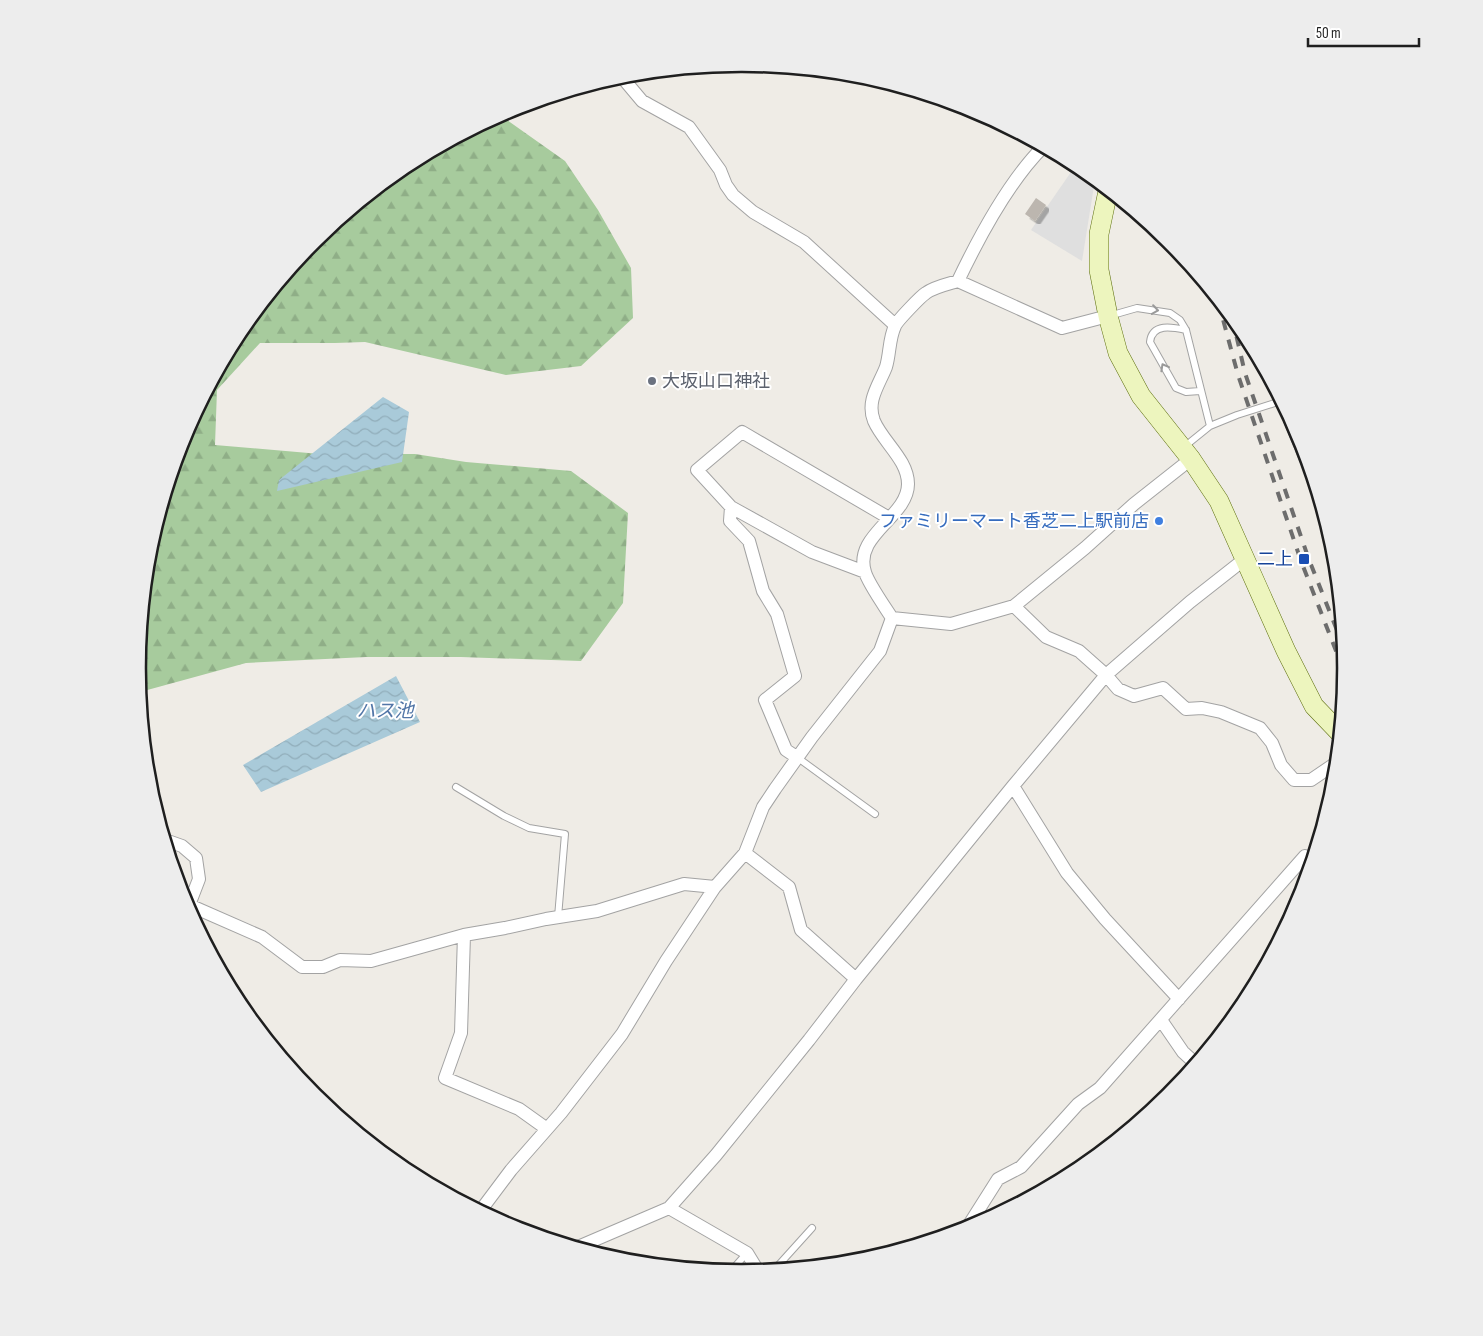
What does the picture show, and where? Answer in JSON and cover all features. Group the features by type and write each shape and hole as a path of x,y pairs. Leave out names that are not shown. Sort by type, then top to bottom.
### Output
{"street":[{"path":"627,84 642,101 688,127 720,170 733,196 753,212 804,242 895,325"},
{"path":"958,281 970,255 1014,180 1039,152"},
{"path":"1107,198 1099,234 1099,270 1118,353 1141,396 1220,501 1286,651 1314,706 1334,727"},
{"path":"892,618 865,572 863,556 876,533 901,506 906,495 908,483 904,467 883,437 874,420 871,407 873,396 886,366 895,325 926,292 958,281 1062,328 1108,316"},
{"path":"865,572 812,552 731,507 698,470 742,432 889,518"},
{"path":"892,618 951,624 1014,606 1085,548 1140,499 1186,454"},
{"path":"731,507 730,521 749,541 763,591 777,614 795,676 765,700 786,750 798,758"},
{"path":"587,1243 668,1208 716,1155 856,979 1106,675 1190,602 1246,558"},
{"path":"1014,606 1046,637 1078,651 1106,675 1118,689 1134,696 1163,688 1186,709 1202,708 1221,712 1260,728 1272,744 1281,765 1294,780 1311,780 1329,768"},
{"path":"484,1205 511,1170 561,1113 622,1034 666,961 715,887 745,853 764,807 812,737 880,651 892,618"},
{"path":"1013,786 1067,874 1105,919 1179,999"},
{"path":"173,843 182,846 196,858 199,879 192,897"},
{"path":"745,853 789,887 801,930 856,979"},
{"path":"976,1215 998,1179 1021,1167 1078,1104 1100,1088 1306,856"},
{"path":"196,907 262,937 302,968 323,968 340,960 371,961 464,935 597,911 684,884 715,887"},
{"path":"464,935 461,1033 445,1078 519,1109 547,1129"},
{"path":"1161,1020 1183,1052 1191,1059"},
{"path":"668,1208 747,1253 753,1263"}],"lane":[{"path":"1108,316 1137,308 1170,313 1180,320 1186,330 1210,426"},
{"path":"1186,330 1169,326 1155,331 1151,336 1150,342 1176,388 1186,392 1200,391"},
{"path":"1186,454 1210,426 1275,403"},
{"path":"798,758 875,814"},
{"path":"456,787 504,816 529,828 565,834 558,917"},
{"path":"781,1262 812,1228"},
{"path":"737,1264 747,1253"}],"green space":[{"path":"508,121 565,161 598,210 631,268 633,318 581,366 506,375 365,342 260,343 217,390 215,445 320,454 415,454 466,462 571,471 628,513 623,603 581,661 461,657 366,657 246,663 147,690 147,629 157,552 166,514 178,477 191,440 207,405 246,337 269,305 320,247 349,220 411,173 444,152"}],"shaded area":[{"path":"1071,172 1094,189 1082,261 1031,230"}],"water":[{"path":"383,397 409,412 402,462 277,491 279,480"},
{"name":"ハス池","path":"396,676 420,722 261,792 243,765"}],"building":[{"path":"1036,198 1046,205 1035,221 1025,214"}],"railway":[{"path":"1222,316 1238,375 1301,561 1337,652"},
{"path":"1236,336 1245,373 1308,557 1336,627"}],"place":[{"name":"大坂山口神社","path":"652,381"},
{"name":"ファミリーマート香芝二上駅前店","path":"1159,521"},
{"name":"二上","path":"1304,559"}]}
